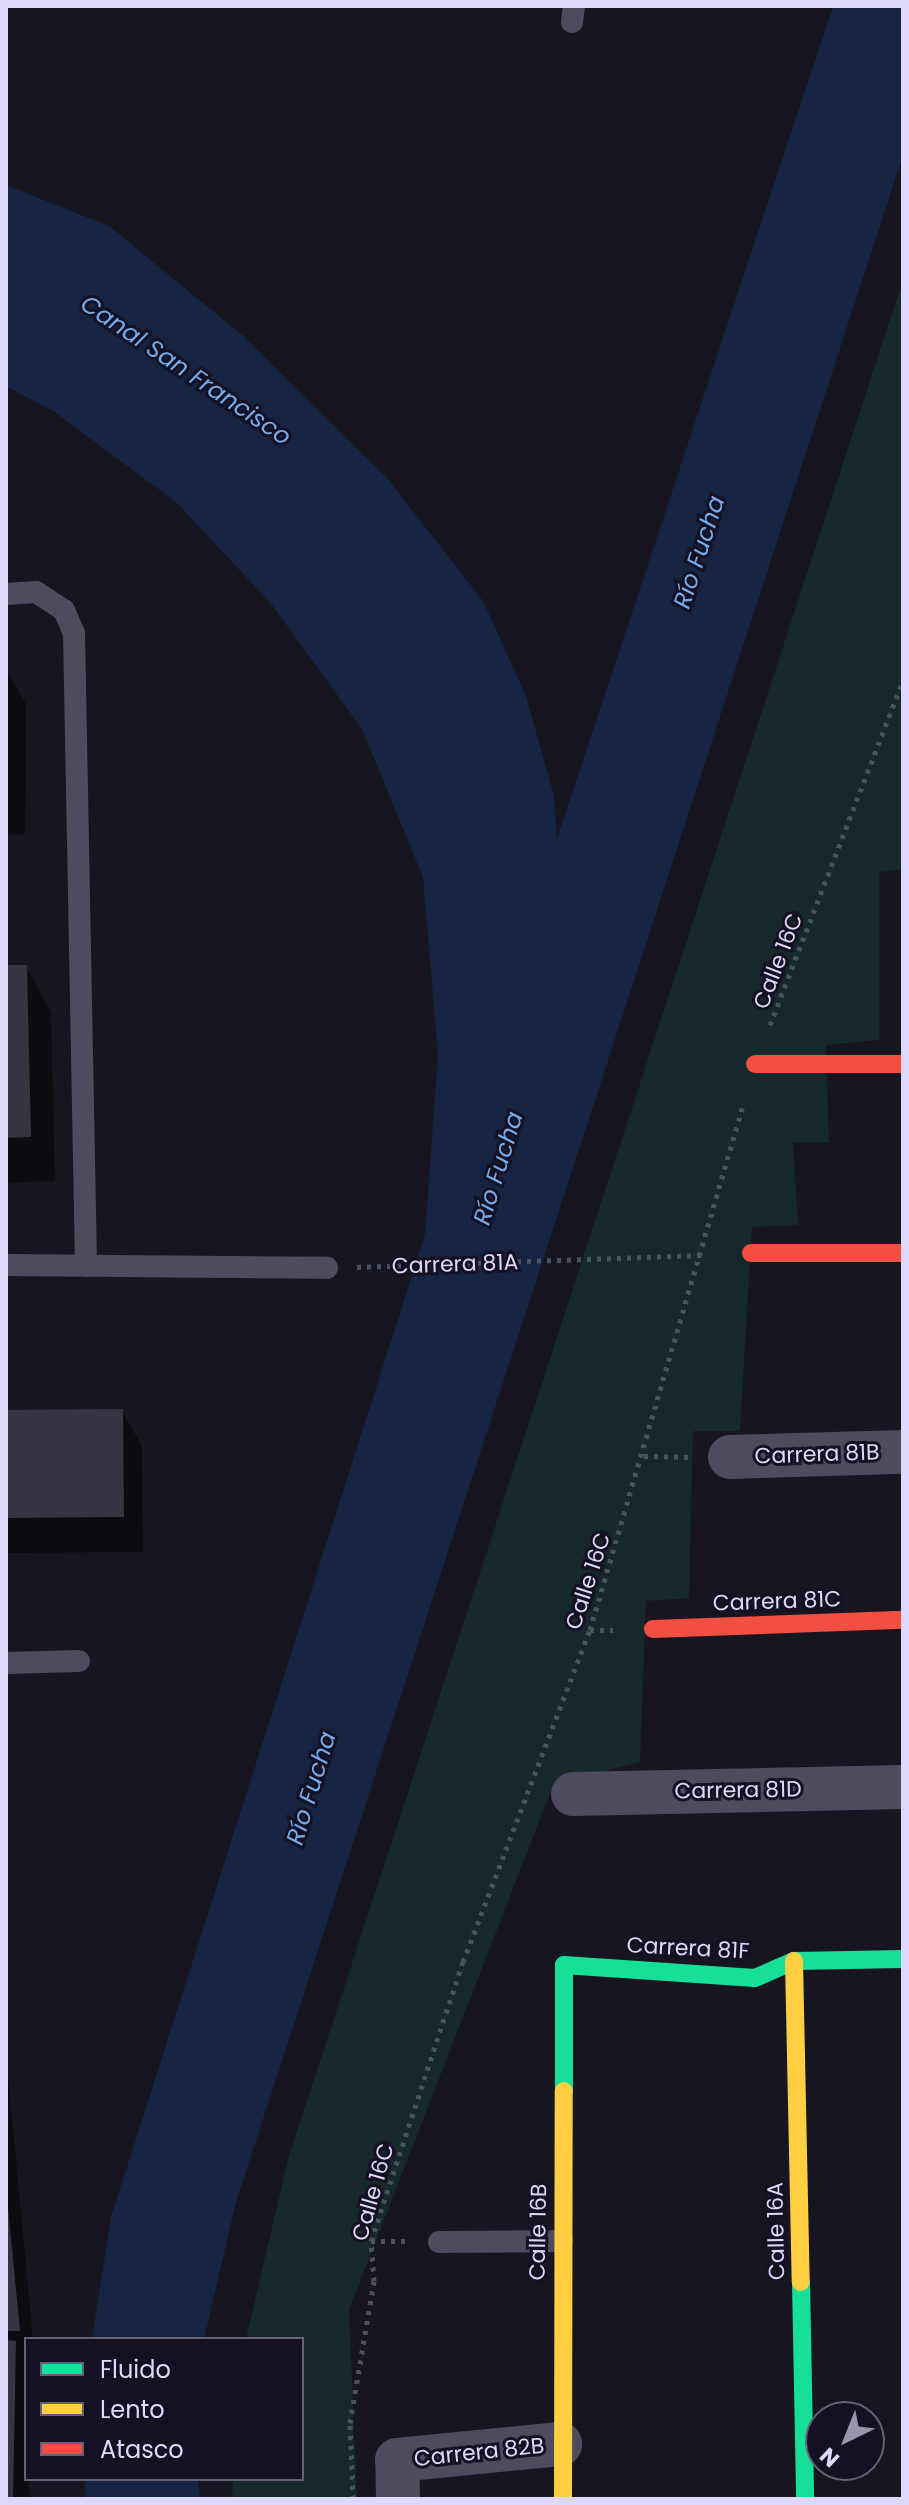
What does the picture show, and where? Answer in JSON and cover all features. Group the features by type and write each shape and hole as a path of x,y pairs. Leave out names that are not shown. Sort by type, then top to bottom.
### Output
{"street":[{"path":"755,1064 903,1064"},
{"path":"751,1253 903,1253"},
{"name":"Carrera 81B","path":"730,1457 903,1452"},
{"name":"Carrera 81C","path":"653,1629 903,1620"},
{"name":"Carrera 81D","path":"573,1794 903,1787"},
{"name":"Carrera 81F","path":"564,1965 755,1978 794,1961 903,1959"},
{"name":"Calle 16A","path":"794,1961 805,2499"},
{"name":"Calle 16B","path":"563,2499 560,2444 564,1965"},
{"name":"Carrera 82B","path":"398,2479 560,2444"}],"lane":[{"path":"6,594 36,592 64,610 74,633 86,1266"},
{"path":"6,1265 327,1268"},
{"path":"6,1663 79,1661"},
{"path":"439,2242 562,2241"}],"path":[{"name":"Calle 16C","path":"353,2499 350,2423 374,2281 371,2241 463,1962 590,1630 703,1255 755,1064 903,680"},
{"name":"Carrera 81A","path":"327,1268 631,1260 751,1253"},
{"path":"371,2241 439,2242"}],"green space":[{"path":"903,280 903,869 879,872 879,1040 826,1045 829,1143 793,1142 798,1225 752,1227 740,1431 693,1431 689,1598 646,1601 640,1762 574,1779 556,1778 349,2310 357,2499 232,2499 233,2481 304,2481 304,2337 246,2337 288,2159"}],"water":[{"path":"833,6 903,6 903,155 236,2202 204,2337 92,2337 111,2217 425,1235 438,1055 423,877 362,729 272,605 176,502 53,411 6,386 6,185 109,226 242,335 387,478 483,601 526,696 554,796 557,839"},
{"path":"85,2481 198,2481 200,2499 85,2499"}],"building":[{"path":"6,965 27,965 31,1137 6,1138"},
{"path":"123,1409 124,1517 6,1518 6,1410"},
{"path":"8,2207 20,2331 6,2331"},
{"path":"6,2340 16,2341 13,2499 6,2499"}],"traffic: fast":[{"path":"564,2091 564,1965 755,1978 794,1961 903,1959"},
{"path":"801,2282 805,2499"}],"traffic: slow":[{"path":"794,1961 801,2282"},
{"path":"563,2499 564,2091"}],"traffic: jam":[{"path":"755,1064 903,1064"},
{"path":"751,1253 903,1253"},
{"path":"653,1629 903,1620"}],"water label":[{"name":"Canal San Francisco","path":"186,370"},
{"name":"Río Fucha","path":"699,552"},
{"name":"Río Fucha","path":"498,1168"},
{"name":"Río Fucha","path":"311,1788"}]}
